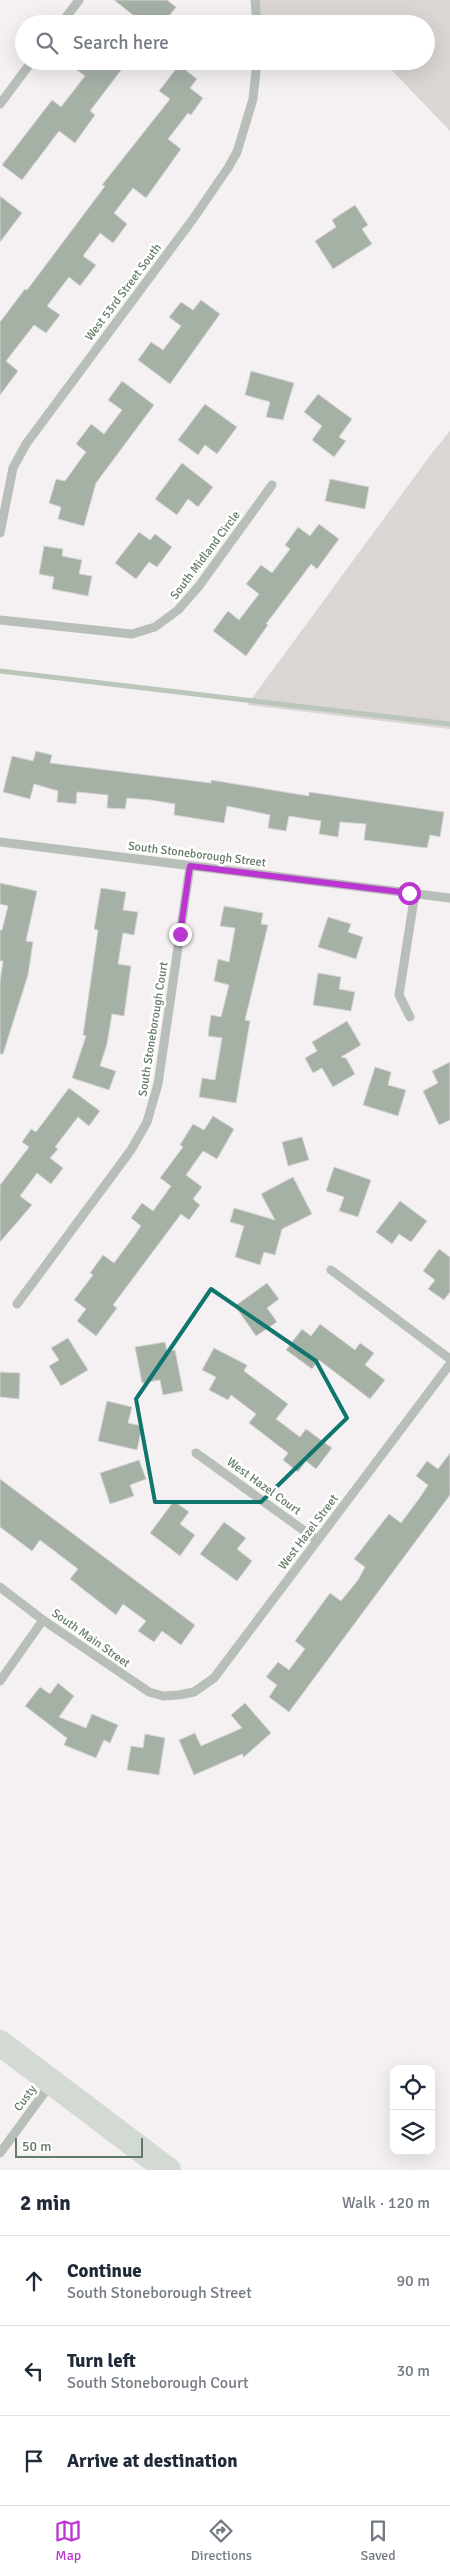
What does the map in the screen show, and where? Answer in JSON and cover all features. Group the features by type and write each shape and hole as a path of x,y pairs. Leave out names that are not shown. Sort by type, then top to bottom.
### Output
{"main road":[{"path":"0,2043 168,2170"}],"street":[{"path":"68,15 79,0"},
{"path":"255,0 256,15"},
{"path":"0,104 25,70"},
{"name":"West 53rd Street South","path":"0,532 13,468 26,444 198,213 237,152 249,113 256,70"},
{"name":"South Midland Circle","path":"0,620 132,634 155,627 178,610 199,586 272,485"},
{"name":"South Stoneborough Street","path":"0,842 450,898"},
{"name":"South Stoneborough Court","path":"17,1304 131,1150 147,1122 158,1084 190,866"},
{"path":"410,1017 399,995 415,893"},
{"path":"331,1270 450,1360"},
{"name":"West Hazel Street","path":"174,1696 194,1692 214,1678 450,1364"},
{"name":"West Hazel Court","path":"196,1453 317,1540"},
{"name":"South Main Street","path":"0,1587 43,1620 144,1689 174,1696"},
{"path":"0,1681 43,1620"},
{"name":"Custy","path":"0,2153 52,2082"}],"highlighted area":[{"path":"211,1289 316,1361 347,1418 261,1502 155,1502 136,1399"}],"shaded area":[{"path":"252,0 450,0 450,131 392,70 435,70 435,15 254,15"},
{"path":"450,431 450,729 247,705 432,453"}],"building":[{"path":"114,0 167,0 176,7 170,15 133,15"},
{"path":"77,70 121,70 90,111 95,115 75,143 59,131 22,180 2,165 52,100 61,107 85,76"},
{"path":"175,70 185,70 197,79 190,88 203,98 191,115 188,113 168,139 181,149 146,198 133,188 114,213 127,224 113,243 100,233 83,256 96,265 80,286 69,277 47,306 60,315 46,333 34,325 6,361 18,371 0,395 0,322 25,289 27,290 105,186 102,185 170,99 159,91"},
{"path":"0,196 22,213 0,242"},
{"path":"355,205 368,225 362,229 372,244 333,269 315,241 336,227 332,220"},
{"path":"201,300 220,314 170,384 138,360 151,342 163,350 181,326 169,317 181,302 193,310"},
{"path":"251,371 294,383 283,420 266,417 270,402 245,395"},
{"path":"122,381 154,405 96,483 84,526 58,519 61,507 49,503 56,479 65,481 86,452 76,444 91,424 104,434 122,410 108,400"},
{"path":"318,394 352,419 339,437 346,441 334,457 312,440 322,426 304,412"},
{"path":"205,404 237,427 217,454 205,445 198,455 178,440"},
{"path":"182,463 213,487 198,507 188,499 177,515 155,499"},
{"path":"330,479 369,487 365,509 325,501"},
{"path":"319,524 339,539 317,569 311,564 266,624 268,625 246,656 213,631 228,611 239,620 259,594 246,584 261,565 272,573 290,549 285,545 298,527 310,536"},
{"path":"139,532 150,540 155,534 172,547 157,567 149,562 136,579 115,563"},
{"path":"44,546 63,549 62,556 82,560 79,574 92,576 88,596 52,589 54,577 39,574"},
{"path":"36,751 52,755 50,763 211,783 211,780 309,796 309,792 444,812 440,837 430,835 427,848 364,840 366,824 340,822 338,837 319,834 321,821 289,816 286,831 268,828 270,815 227,806 224,823 174,815 175,804 151,800 127,798 125,809 107,808 108,795 77,792 76,804 57,802 58,791 34,784 30,799 3,792 12,756 33,761"},
{"path":"0,883 37,891 26,941 33,942 28,975 3,1054 0,1054 0,982 3,961 0,961 0,930 2,930 8,906 0,904"},
{"path":"101,888 126,892 123,910 138,912 134,935 123,933 118,964 131,966 124,1016 112,1014 107,1044 100,1066 116,1071 109,1090 72,1078 86,1036 83,1035 98,930 94,929"},
{"path":"224,906 263,913 261,924 268,925 245,1020 250,1021 236,1103 199,1097 202,1078 215,1080 222,1038 208,1036 211,1015 221,1017 229,985 214,981 218,959 229,962 235,928 220,926"},
{"path":"328,917 351,924 348,932 363,937 356,959 318,947"},
{"path":"318,973 341,977 339,989 355,992 351,1011 313,1005"},
{"path":"347,1021 361,1045 341,1057 346,1058 355,1074 333,1087 322,1068 313,1073 305,1058 317,1051 312,1042"},
{"path":"450,1062 450,1120 439,1125 423,1091 438,1083 432,1071"},
{"path":"375,1067 391,1072 388,1085 406,1090 398,1116 363,1105"},
{"path":"69,1088 100,1111 89,1126 78,1117 55,1147 58,1149 50,1158 63,1168 51,1184 37,1173 20,1196 32,1205 0,1242 0,1185 29,1147 22,1142 31,1129 36,1132"},
{"path":"213,1116 234,1129 217,1159 203,1151 186,1175 202,1187 193,1199 200,1205 189,1220 181,1214 113,1305 117,1308 96,1336 77,1321 86,1309 74,1300 93,1275 90,1273 103,1255 114,1263 134,1236 141,1226 131,1218 142,1203 153,1211 171,1186 160,1178 183,1147 180,1145 193,1124 204,1130"},
{"path":"302,1137 309,1160 288,1166 282,1142"},
{"path":"334,1167 371,1180 358,1217 339,1211 344,1197 326,1191"},
{"path":"293,1177 312,1214 282,1229 275,1255 264,1252 260,1265 235,1257 244,1226 230,1222 234,1208 275,1220 261,1194"},
{"path":"400,1201 427,1221 411,1242 399,1234 392,1244 376,1232"},
{"path":"439,1249 450,1257 450,1292 444,1300 428,1289 435,1280 423,1271"},
{"path":"267,1283 279,1299 267,1308 277,1322 256,1336 235,1306"},
{"path":"320,1324 355,1350 360,1343 374,1353 365,1365 385,1380 370,1399 319,1360 312,1369 286,1350 302,1329 311,1336"},
{"path":"68,1338 88,1370 61,1386 49,1366 59,1360 51,1348"},
{"path":"165,1342 167,1351 175,1350 183,1391 163,1395 160,1380 142,1383 135,1347"},
{"path":"214,1348 247,1365 244,1371 288,1404 276,1419 300,1437 306,1429 332,1448 316,1469 306,1461 298,1472 283,1460 288,1453 249,1423 256,1414 231,1395 228,1400 209,1390 216,1377 202,1370"},
{"path":"0,1372 20,1373 19,1399 0,1397"},
{"path":"107,1401 132,1407 128,1423 142,1426 137,1450 98,1441"},
{"path":"450,1453 450,1495 289,1712 269,1697 277,1685 266,1677 278,1662 289,1670 305,1649 295,1641 330,1593 341,1601 358,1580 365,1567 354,1559 389,1514 401,1523 428,1485 416,1476 427,1461 438,1469"},
{"path":"139,1460 146,1479 130,1485 134,1496 110,1504 100,1473"},
{"path":"0,1479 195,1625 181,1645 162,1631 154,1642 138,1631 146,1621 123,1604 116,1615 70,1579 78,1569 40,1540 32,1551 0,1527"},
{"path":"174,1501 189,1512 180,1524 195,1535 180,1556 150,1533"},
{"path":"224,1522 246,1538 237,1549 252,1561 237,1581 200,1554"},
{"path":"58,1683 74,1696 59,1717 86,1728 92,1714 118,1725 110,1743 104,1740 96,1758 64,1745 67,1738 25,1706 40,1687 50,1694"},
{"path":"245,1703 271,1733 244,1757 242,1754 194,1775 179,1740 195,1733 201,1746 242,1728 231,1715"},
{"path":"145,1734 165,1738 159,1775 127,1770 131,1746 143,1748"}],"waterway":[{"path":"0,671 450,724"}],"route":[{"path":"180,934 190,866 409,893"}]}
